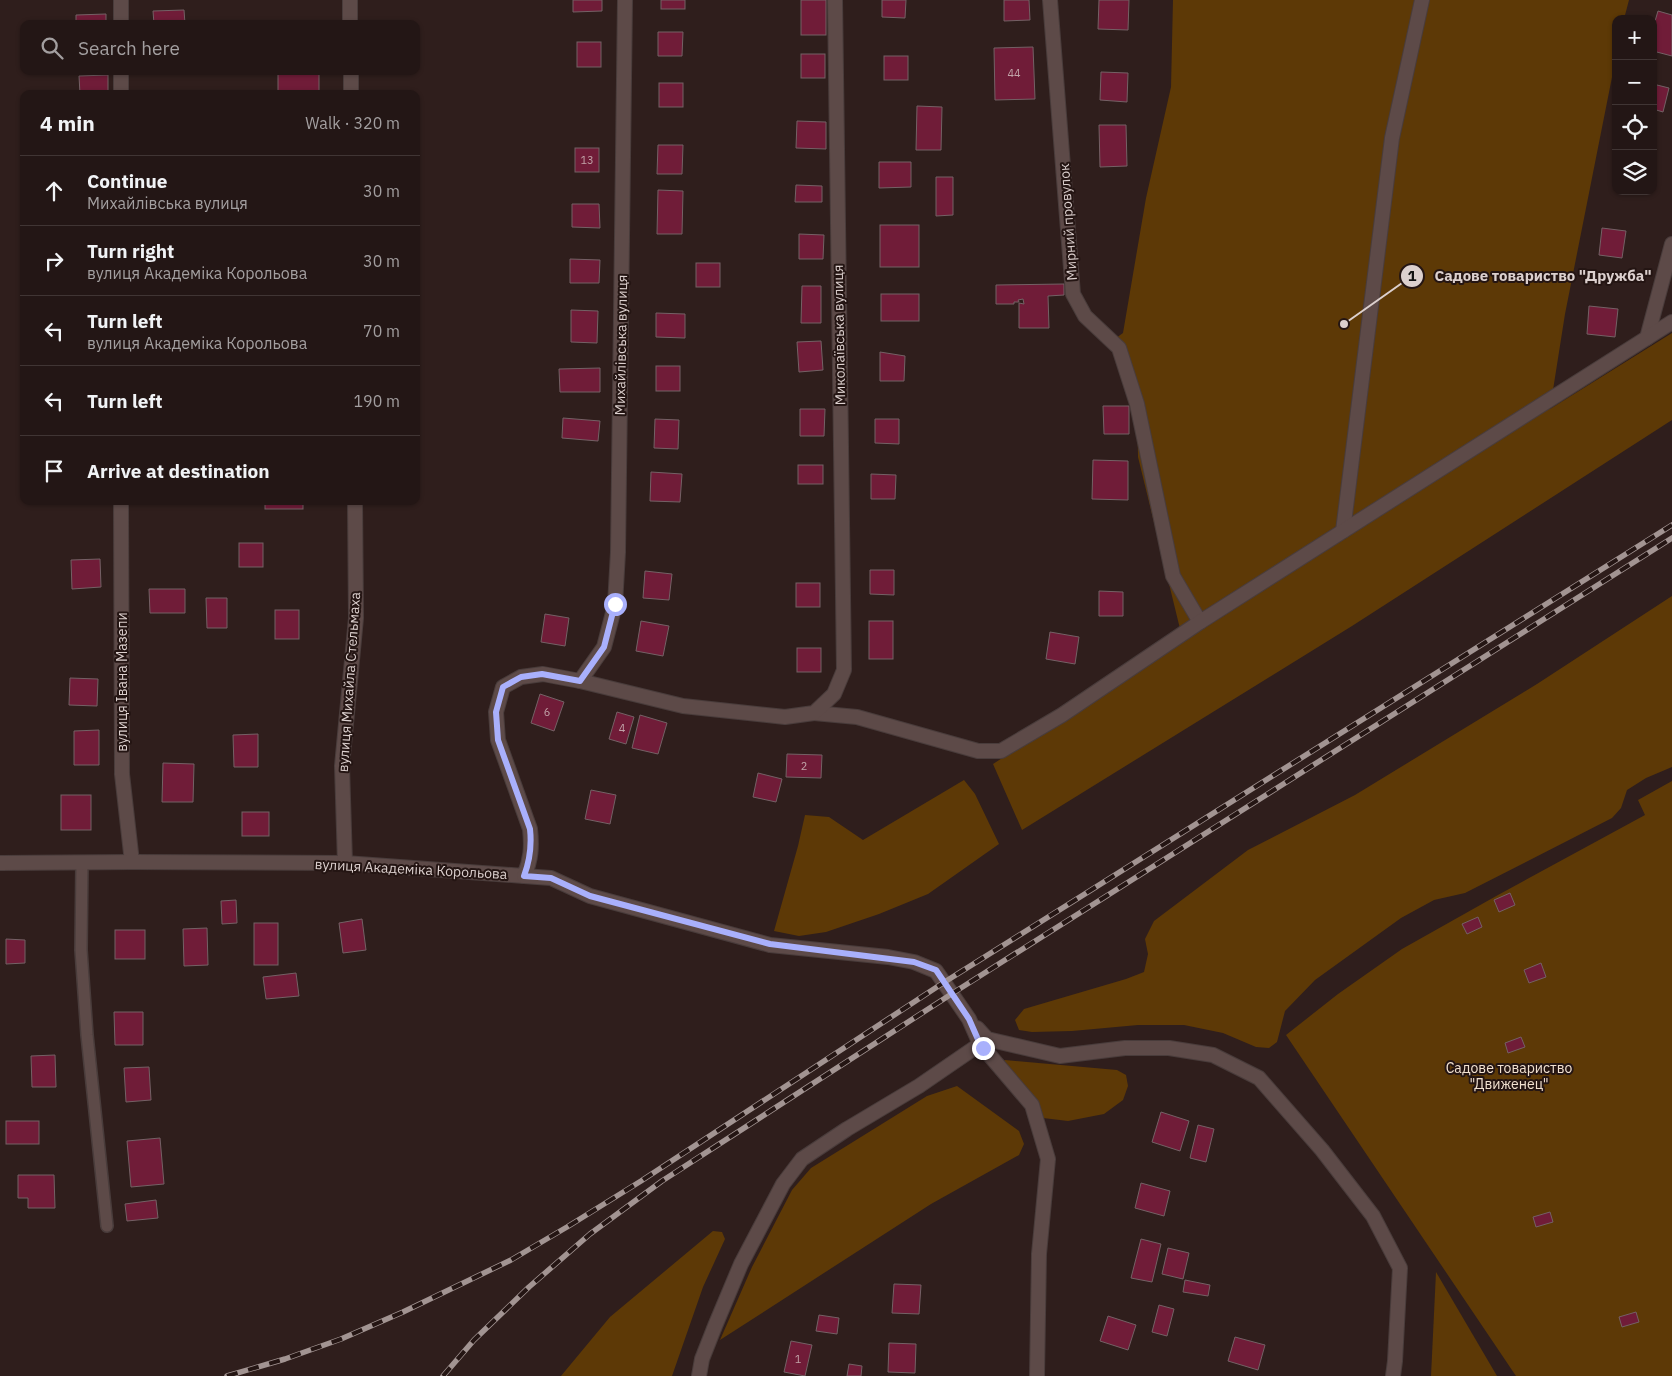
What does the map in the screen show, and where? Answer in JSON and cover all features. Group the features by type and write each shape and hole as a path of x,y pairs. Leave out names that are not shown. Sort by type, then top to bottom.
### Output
{"street":[{"path":"121,0 121,20"},
{"path":"350,0 350,20"},
{"name":"Михайлівська вулиця","path":"580,681 604,647 615,604 618,552 625,0"},
{"name":"Миколаївська вулиця","path":"814,713 834,694 844,670 835,0"},
{"name":"Мирний провулок","path":"1050,0 1073,294 1085,316 1119,348 1137,404 1173,576 1200,622"},
{"path":"1343,531 1392,138 1422,0"},
{"path":"121,75 121,90"},
{"path":"350,75 351,90"},
{"path":"1647,338 1672,244"},
{"name":"вулиця Академіка Корольова","path":"0,862 345,864 524,876 530,862 532,845 530,829 498,740 496,712 503,687 521,677 542,674 580,681 683,706 785,717 814,713 856,716 978,751 1001,751 1062,715 1200,622 1672,322"},
{"name":"вулиця Івана Мазепи","path":"121,505 122,774 132,862"},
{"name":"вулиця Михайла Стельмаха","path":"345,864 342,766 356,618 355,505"},
{"path":"524,876 551,878 590,896 770,944 914,962 936,970 983,1042 1032,1105 1048,1159 1039,1254 1037,1376"},
{"path":"699,1376 702,1359 742,1264 783,1184 802,1159 847,1129 919,1086 983,1042 1060,1056 1125,1048 1168,1048 1213,1055 1259,1078 1322,1150 1373,1216 1400,1268 1395,1361 1392,1376"}],"lane":[{"path":"82,862 81,960 107,1226"}],"green space":[{"path":"1173,0 1629,0 1625,15 1612,15 1612,77 1565,314 1550,409 1672,333 1672,420 1352,626 1022,830 993,764 1183,641 1138,457 1137,407 1116,338 1123,333 1146,198 1171,87"},
{"path":"1672,596 1672,767 1646,778 1627,790 1621,808 1612,818 1465,893 1434,900 1401,918 1315,980 1285,1011 1277,1042 1269,1048 1256,1047 1223,1033 1184,1025 1138,1025 1072,1031 1032,1032 1019,1030 1015,1020 1024,1009 1144,972 1148,954 1145,939 1154,921 1248,850 1355,795 1537,684"},
{"path":"964,780 975,794 999,844 928,894 879,914 826,932 799,936 774,931 805,815 829,817 863,840"},
{"name":"Садове товариство \"Движенец\"","path":"1672,781 1672,1376 1516,1376 1286,1035 1338,994 1402,949 1645,815 1638,800"},
{"path":"1005,1060 1117,1070 1126,1075 1128,1086 1123,1100 1104,1114 1068,1121 1043,1118 1004,1073 1000,1065"},
{"path":"957,1086 1019,1131 1024,1144 1019,1155 931,1204 720,1340 752,1267 792,1190 811,1168 927,1096"},
{"path":"713,1231 722,1232 725,1239 703,1287 672,1376 561,1376 610,1317"},
{"path":"1436,1272 1497,1376 1431,1376"}],"building":[{"path":"573,0 602,0 602,11 573,12"},
{"path":"661,0 685,0 685,9 661,9"},
{"path":"801,0 826,0 826,35 801,35"},
{"path":"882,0 906,0 905,18 882,17"},
{"path":"1004,0 1029,0 1030,20 1004,21"},
{"path":"1099,0 1129,0 1128,30 1098,29"},
{"path":"184,10 185,20 154,20 153,11"},
{"path":"1658,11 1672,15 1672,56 1657,52"},
{"path":"106,14 106,20 76,20 76,15"},
{"path":"658,32 683,32 682,56 658,56"},
{"path":"577,42 601,42 601,67 577,67"},
{"path":"1033,47 1035,99 995,100 994,48"},
{"path":"801,54 825,54 825,78 801,78"},
{"path":"884,56 908,56 908,80 884,80"},
{"path":"1101,72 1128,73 1127,102 1100,100"},
{"path":"108,75 108,90 80,90 79,76"},
{"path":"278,75 319,75 319,90 278,90"},
{"path":"659,83 683,83 683,107 659,107"},
{"path":"1657,85 1669,88 1663,112 1657,110"},
{"path":"917,106 942,107 941,150 916,150"},
{"path":"797,121 826,122 826,149 796,148"},
{"path":"1099,125 1126,125 1127,166 1100,167"},
{"path":"658,145 683,145 682,174 657,174"},
{"path":"575,148 599,148 599,172 575,172"},
{"path":"879,162 911,162 911,187 879,188"},
{"path":"936,177 953,177 953,215 936,216"},
{"path":"796,185 822,186 822,202 795,202"},
{"path":"658,190 683,191 682,234 657,234"},
{"path":"572,204 599,204 600,228 572,227"},
{"path":"880,225 919,225 919,267 880,267"},
{"path":"1602,228 1626,231 1622,258 1599,255"},
{"path":"799,234 824,235 823,259 799,259"},
{"path":"570,259 600,260 599,283 570,283"},
{"path":"696,263 720,263 720,287 696,287"},
{"path":"1064,284 1064,295 1048,296 1049,328 1019,328 1019,303 1024,304 1023,299 1018,300 1019,302 1014,302 1014,304 996,304 996,285"},
{"path":"802,286 821,286 821,323 801,323"},
{"path":"881,294 919,294 919,321 881,321"},
{"path":"1589,306 1618,309 1615,337 1587,334"},
{"path":"571,310 598,311 597,343 571,342"},
{"path":"656,313 685,314 685,338 656,337"},
{"path":"821,341 823,370 799,372 797,342"},
{"path":"880,352 905,356 904,381 880,381"},
{"path":"656,366 680,366 680,391 656,391"},
{"path":"600,368 600,392 560,392 559,369"},
{"path":"1103,406 1129,406 1129,434 1104,434"},
{"path":"800,409 825,409 824,436 800,436"},
{"path":"563,418 600,421 598,441 562,438"},
{"path":"655,419 679,420 678,449 654,448"},
{"path":"875,419 899,419 899,444 875,443"},
{"path":"1093,460 1128,461 1128,500 1092,499"},
{"path":"798,465 823,465 823,484 798,484"},
{"path":"651,472 682,474 680,502 650,501"},
{"path":"871,474 896,475 895,499 871,499"},
{"path":"265,505 303,505 303,509 265,509"},
{"path":"239,543 263,543 263,567 239,567"},
{"path":"100,559 101,587 72,589 71,560"},
{"path":"870,570 894,570 894,595 870,594"},
{"path":"645,571 672,574 669,600 643,598"},
{"path":"796,583 820,583 820,607 796,607"},
{"path":"149,589 185,589 185,613 150,613"},
{"path":"1099,591 1123,592 1123,616 1099,616"},
{"path":"206,598 227,598 227,628 207,628"},
{"path":"275,610 299,610 299,639 275,639"},
{"path":"545,614 569,618 565,646 541,642"},
{"path":"641,621 669,626 663,656 636,651"},
{"path":"869,621 893,621 893,659 869,659"},
{"path":"1050,632 1079,637 1075,664 1046,659"},
{"path":"797,648 821,648 821,672 797,672"},
{"path":"70,678 98,679 97,706 69,705"},
{"path":"540,694 564,702 554,731 531,723"},
{"path":"617,712 634,717 626,744 609,739"},
{"path":"640,715 667,723 658,754 632,748"},
{"path":"99,730 99,765 74,765 74,731"},
{"path":"258,734 258,767 234,767 233,735"},
{"path":"787,754 822,755 821,778 786,777"},
{"path":"163,763 194,764 193,802 162,802"},
{"path":"758,773 782,779 776,802 753,797"},
{"path":"591,790 616,795 610,824 585,819"},
{"path":"61,795 91,795 91,830 61,830"},
{"path":"242,812 269,812 269,836 242,836"},
{"path":"1510,893 1515,905 1499,912 1494,900"},
{"path":"236,900 237,923 222,924 221,901"},
{"path":"1478,917 1482,927 1467,934 1462,924"},
{"path":"362,919 366,950 343,953 339,923"},
{"path":"254,923 278,923 278,965 254,965"},
{"path":"207,928 208,965 184,966 183,929"},
{"path":"115,930 145,930 145,959 115,959"},
{"path":"6,939 25,940 25,963 6,964"},
{"path":"1541,963 1546,977 1529,983 1524,970"},
{"path":"296,973 299,996 266,999 263,977"},
{"path":"114,1012 143,1012 143,1045 115,1045"},
{"path":"1521,1037 1525,1047 1508,1053 1505,1043"},
{"path":"55,1055 56,1087 32,1087 31,1056"},
{"path":"149,1067 151,1100 126,1102 124,1068"},
{"path":"1161,1112 1189,1121 1180,1151 1152,1142"},
{"path":"6,1121 39,1121 39,1144 6,1144"},
{"path":"1198,1125 1214,1129 1206,1162 1190,1158"},
{"path":"160,1138 164,1184 131,1187 127,1141"},
{"path":"18,1175 54,1175 55,1208 28,1208 28,1198 18,1198"},
{"path":"1141,1183 1170,1191 1164,1216 1135,1208"},
{"path":"156,1200 158,1218 127,1221 125,1204"},
{"path":"1550,1212 1553,1222 1536,1227 1533,1217"},
{"path":"1141,1239 1161,1244 1152,1282 1131,1278"},
{"path":"1168,1248 1189,1253 1183,1279 1162,1274"},
{"path":"1185,1280 1210,1285 1208,1296 1183,1292"},
{"path":"894,1284 921,1285 919,1314 892,1313"},
{"path":"1159,1305 1174,1309 1167,1336 1152,1332"},
{"path":"1636,1312 1639,1322 1622,1327 1619,1317"},
{"path":"819,1315 839,1318 837,1334 816,1331"},
{"path":"1108,1316 1136,1325 1128,1350 1100,1341"},
{"path":"1235,1337 1265,1345 1258,1370 1228,1361"},
{"path":"791,1341 812,1345 805,1376 784,1372"},
{"path":"889,1343 916,1344 915,1373 888,1372"},
{"path":"849,1364 862,1366 861,1376 847,1376"}],"railway":[{"path":"227,1376 285,1359 341,1339 403,1312 511,1260 641,1181 943,983 1672,525"},
{"path":"443,1376 474,1340 529,1287 590,1234 662,1181 953,993 1672,538"}],"place":[{"name":"Садове товариство \"Дружба\"","path":"1344,324"}],"route":[{"path":"615,604 604,647 580,681 542,674 521,677 503,687 496,712 498,740 530,829 532,845 530,862 524,876 551,878 590,896 770,944 914,962 936,970 969,1019 983,1048"}]}
